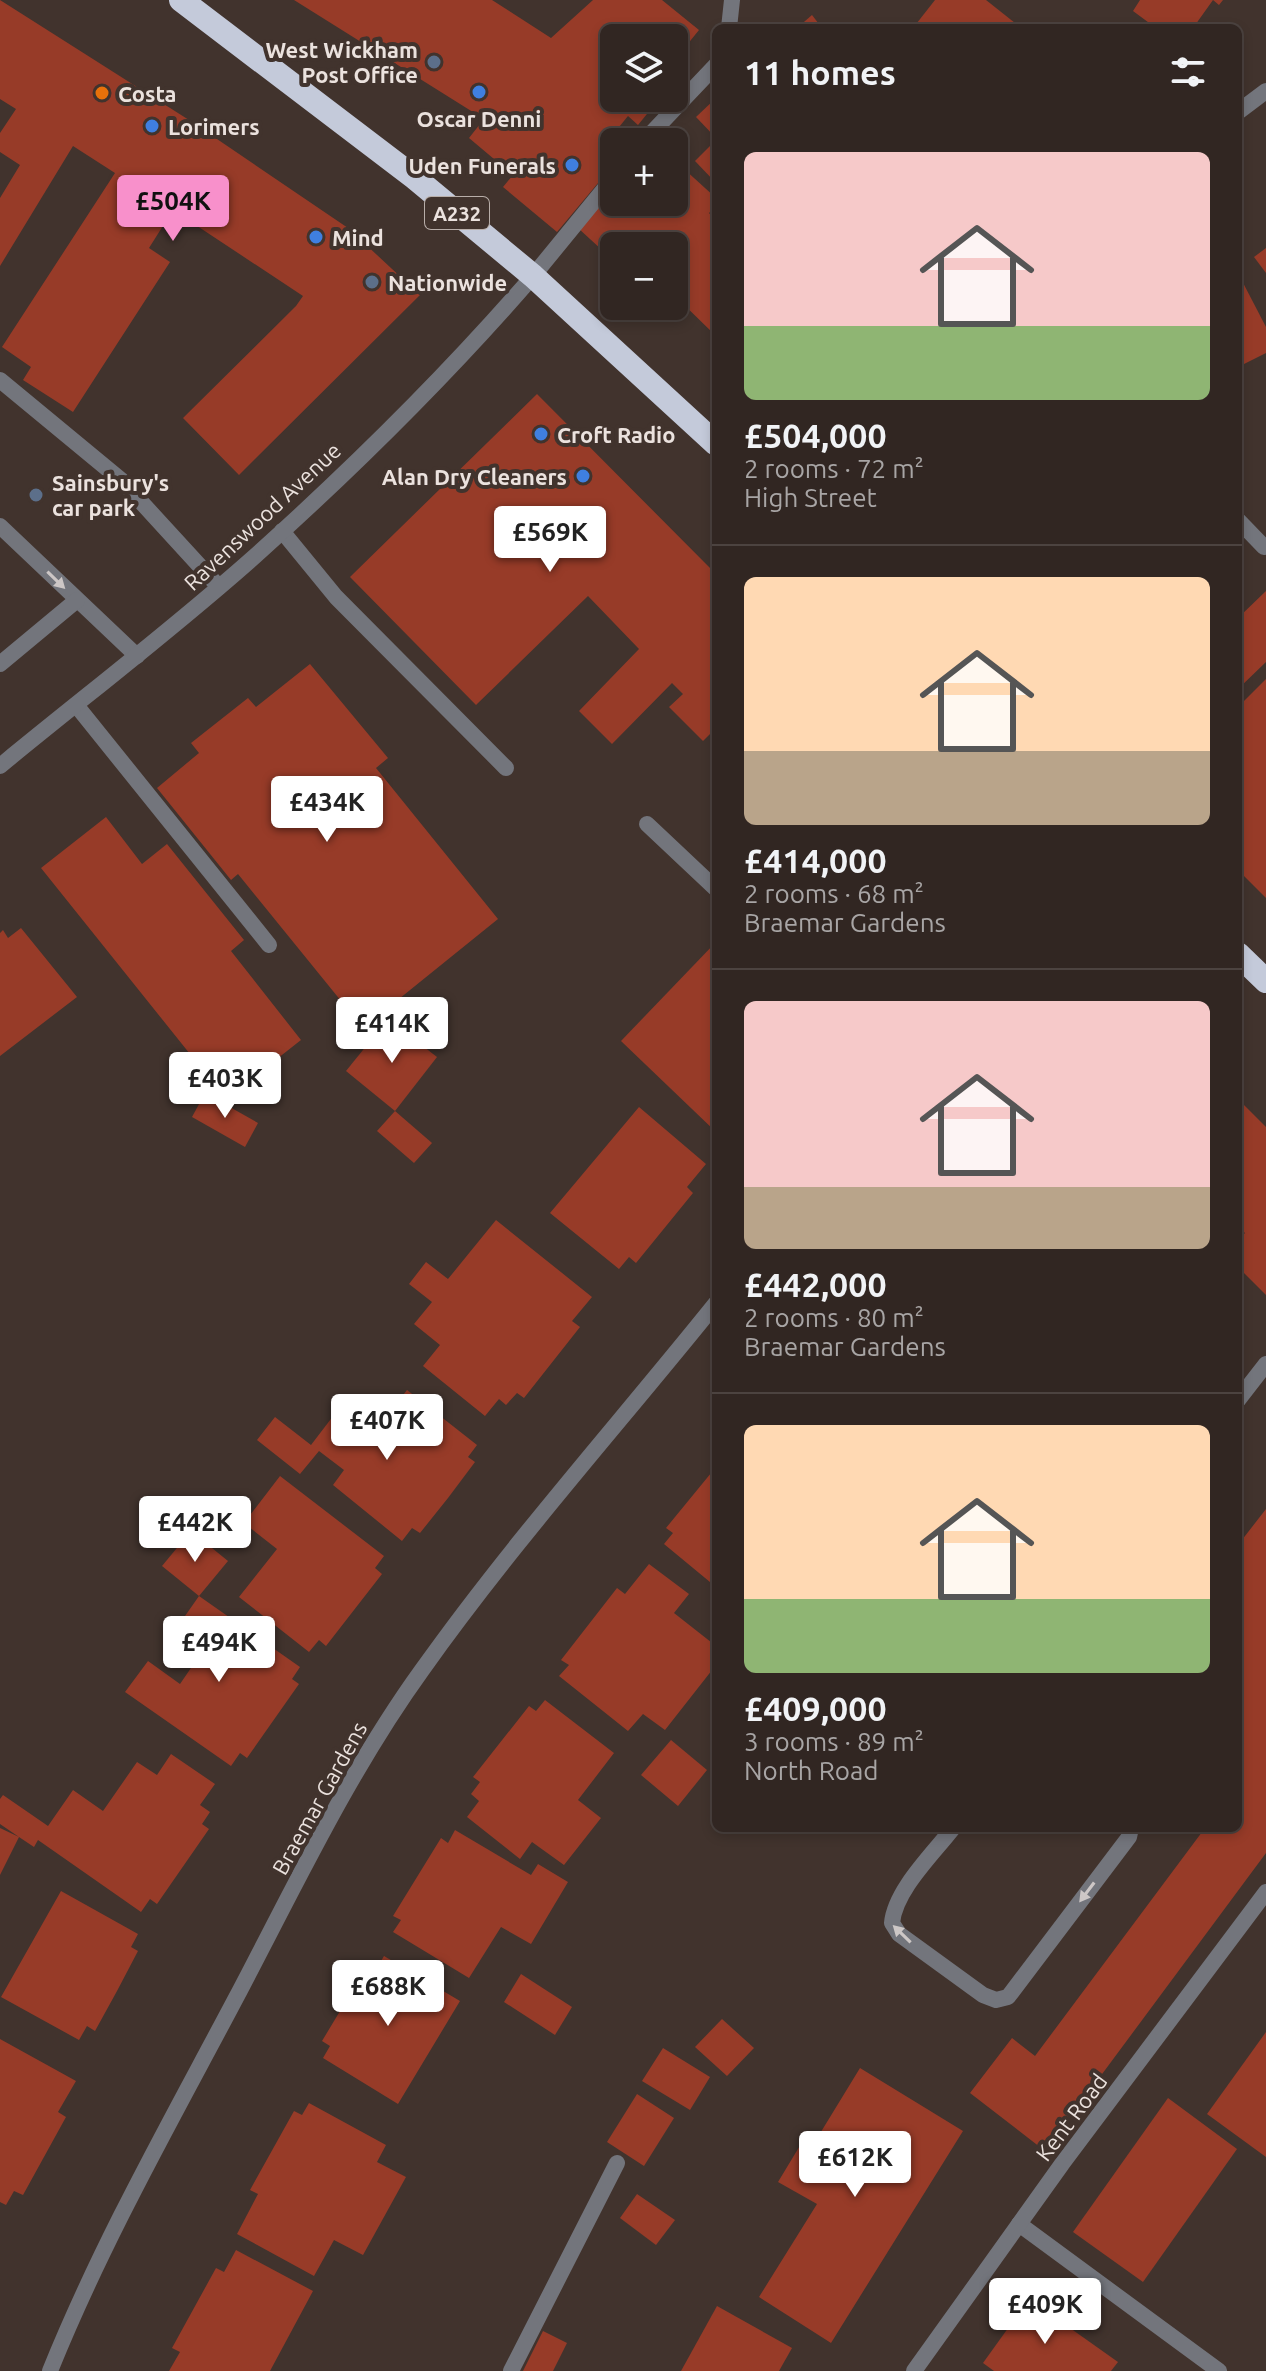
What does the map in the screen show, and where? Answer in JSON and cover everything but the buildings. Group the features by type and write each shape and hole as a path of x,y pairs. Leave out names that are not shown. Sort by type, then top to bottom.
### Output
{"highway":[{"name":"A232","path":"181,0 402,168 533,276 712,440"},
{"path":"1242,958 1266,981"}],"street":[{"path":"729,24 732,0"},
{"path":"656,128 712,69"},
{"path":"1242,109 1266,91"},
{"name":"Ravenswood Avenue","path":"0,766 137,656 282,531 452,365 533,276 600,194"},
{"path":"0,380 121,480 219,587"},
{"path":"1242,524 1264,547"},
{"path":"0,526 137,656"},
{"path":"282,531 336,597 506,768"},
{"path":"0,664 77,600"},
{"path":"76,705 269,945"},
{"path":"647,824 712,885"},
{"name":"Braemar Gardens","path":"50,2371 98,2262 282,1908 375,1740 421,1671 511,1553 712,1308"},
{"path":"1242,1395 1266,1364"},
{"path":"950,1832 900,1897 892,1923 899,1934 983,1995 996,2000 1008,1997 1130,1832"},
{"name":"Kent Road","path":"914,2371 1019,2224 1266,1892"},
{"path":"511,2371 617,2163"},
{"path":"1019,2224 1219,2371"}],"place":[{"name":"West Wickham Post Office","path":"434,62"},
{"name":"Oscar Denni","path":"479,92"},
{"name":"Costa","path":"102,93"},
{"name":"Lorimers","path":"152,126"},
{"name":"Uden Funerals","path":"572,165"},
{"name":"Mind","path":"316,237"},
{"name":"Nationwide","path":"372,282"},
{"name":"Croft Radio","path":"541,434"},
{"name":"Alan Dry Cleaners","path":"583,476"},
{"name":"Sainsbury's car park","path":"36,495"}]}
